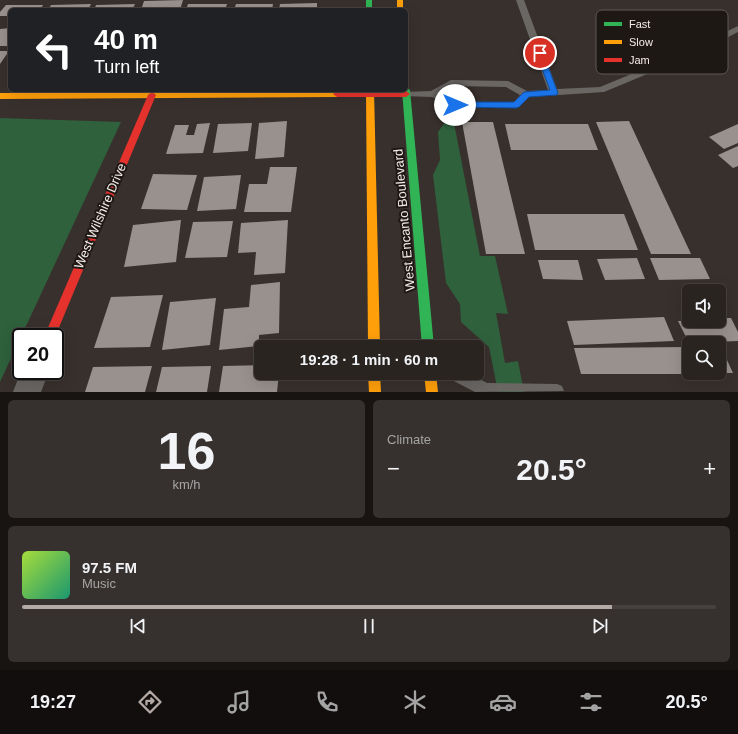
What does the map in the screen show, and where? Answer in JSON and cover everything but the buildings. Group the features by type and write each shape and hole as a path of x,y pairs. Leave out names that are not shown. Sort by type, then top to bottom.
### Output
{"street":[{"name":"West Encanto Boulevard","path":"370,92 374,340"},
{"path":"0,96 406,92"},
{"name":"West Encanto Boulevard","path":"406,92 427,340"},
{"name":"West Wilshire Drive","path":"53,328 152,95"},
{"path":"27,392 32,380"},
{"path":"374,380 375,392"},
{"path":"431,380 432,392"}],"lane":[{"path":"520,0 554,93"},
{"path":"728,34 738,29"},
{"path":"433,94 451,83 508,84 526,94 601,90 639,74"},
{"path":"406,92 433,94 455,105 516,105 526,94"},
{"path":"467,380 486,390 557,390"}],"green space":[{"path":"452,113 480,256 495,256 508,314 496,313 505,363 518,361 524,392 498,392 489,347 484,343 484,340 481,340 461,322 460,304 446,283 433,175 440,160 438,132"},
{"path":"0,118 121,122 25,328 12,328 12,356 0,382"}],"traffic: fast":[{"path":"369,0 369,8"},
{"path":"406,92 427,340"}],"traffic: slow":[{"path":"400,0 400,8"},
{"path":"370,92 374,340"},
{"path":"0,96 337,94"},
{"path":"374,380 375,392"},
{"path":"431,380 432,392"}],"traffic: jam":[{"path":"337,94 406,94"},
{"path":"53,328 152,95"}],"route":[{"path":"455,105 516,105 526,94 554,93 540,53"}]}
